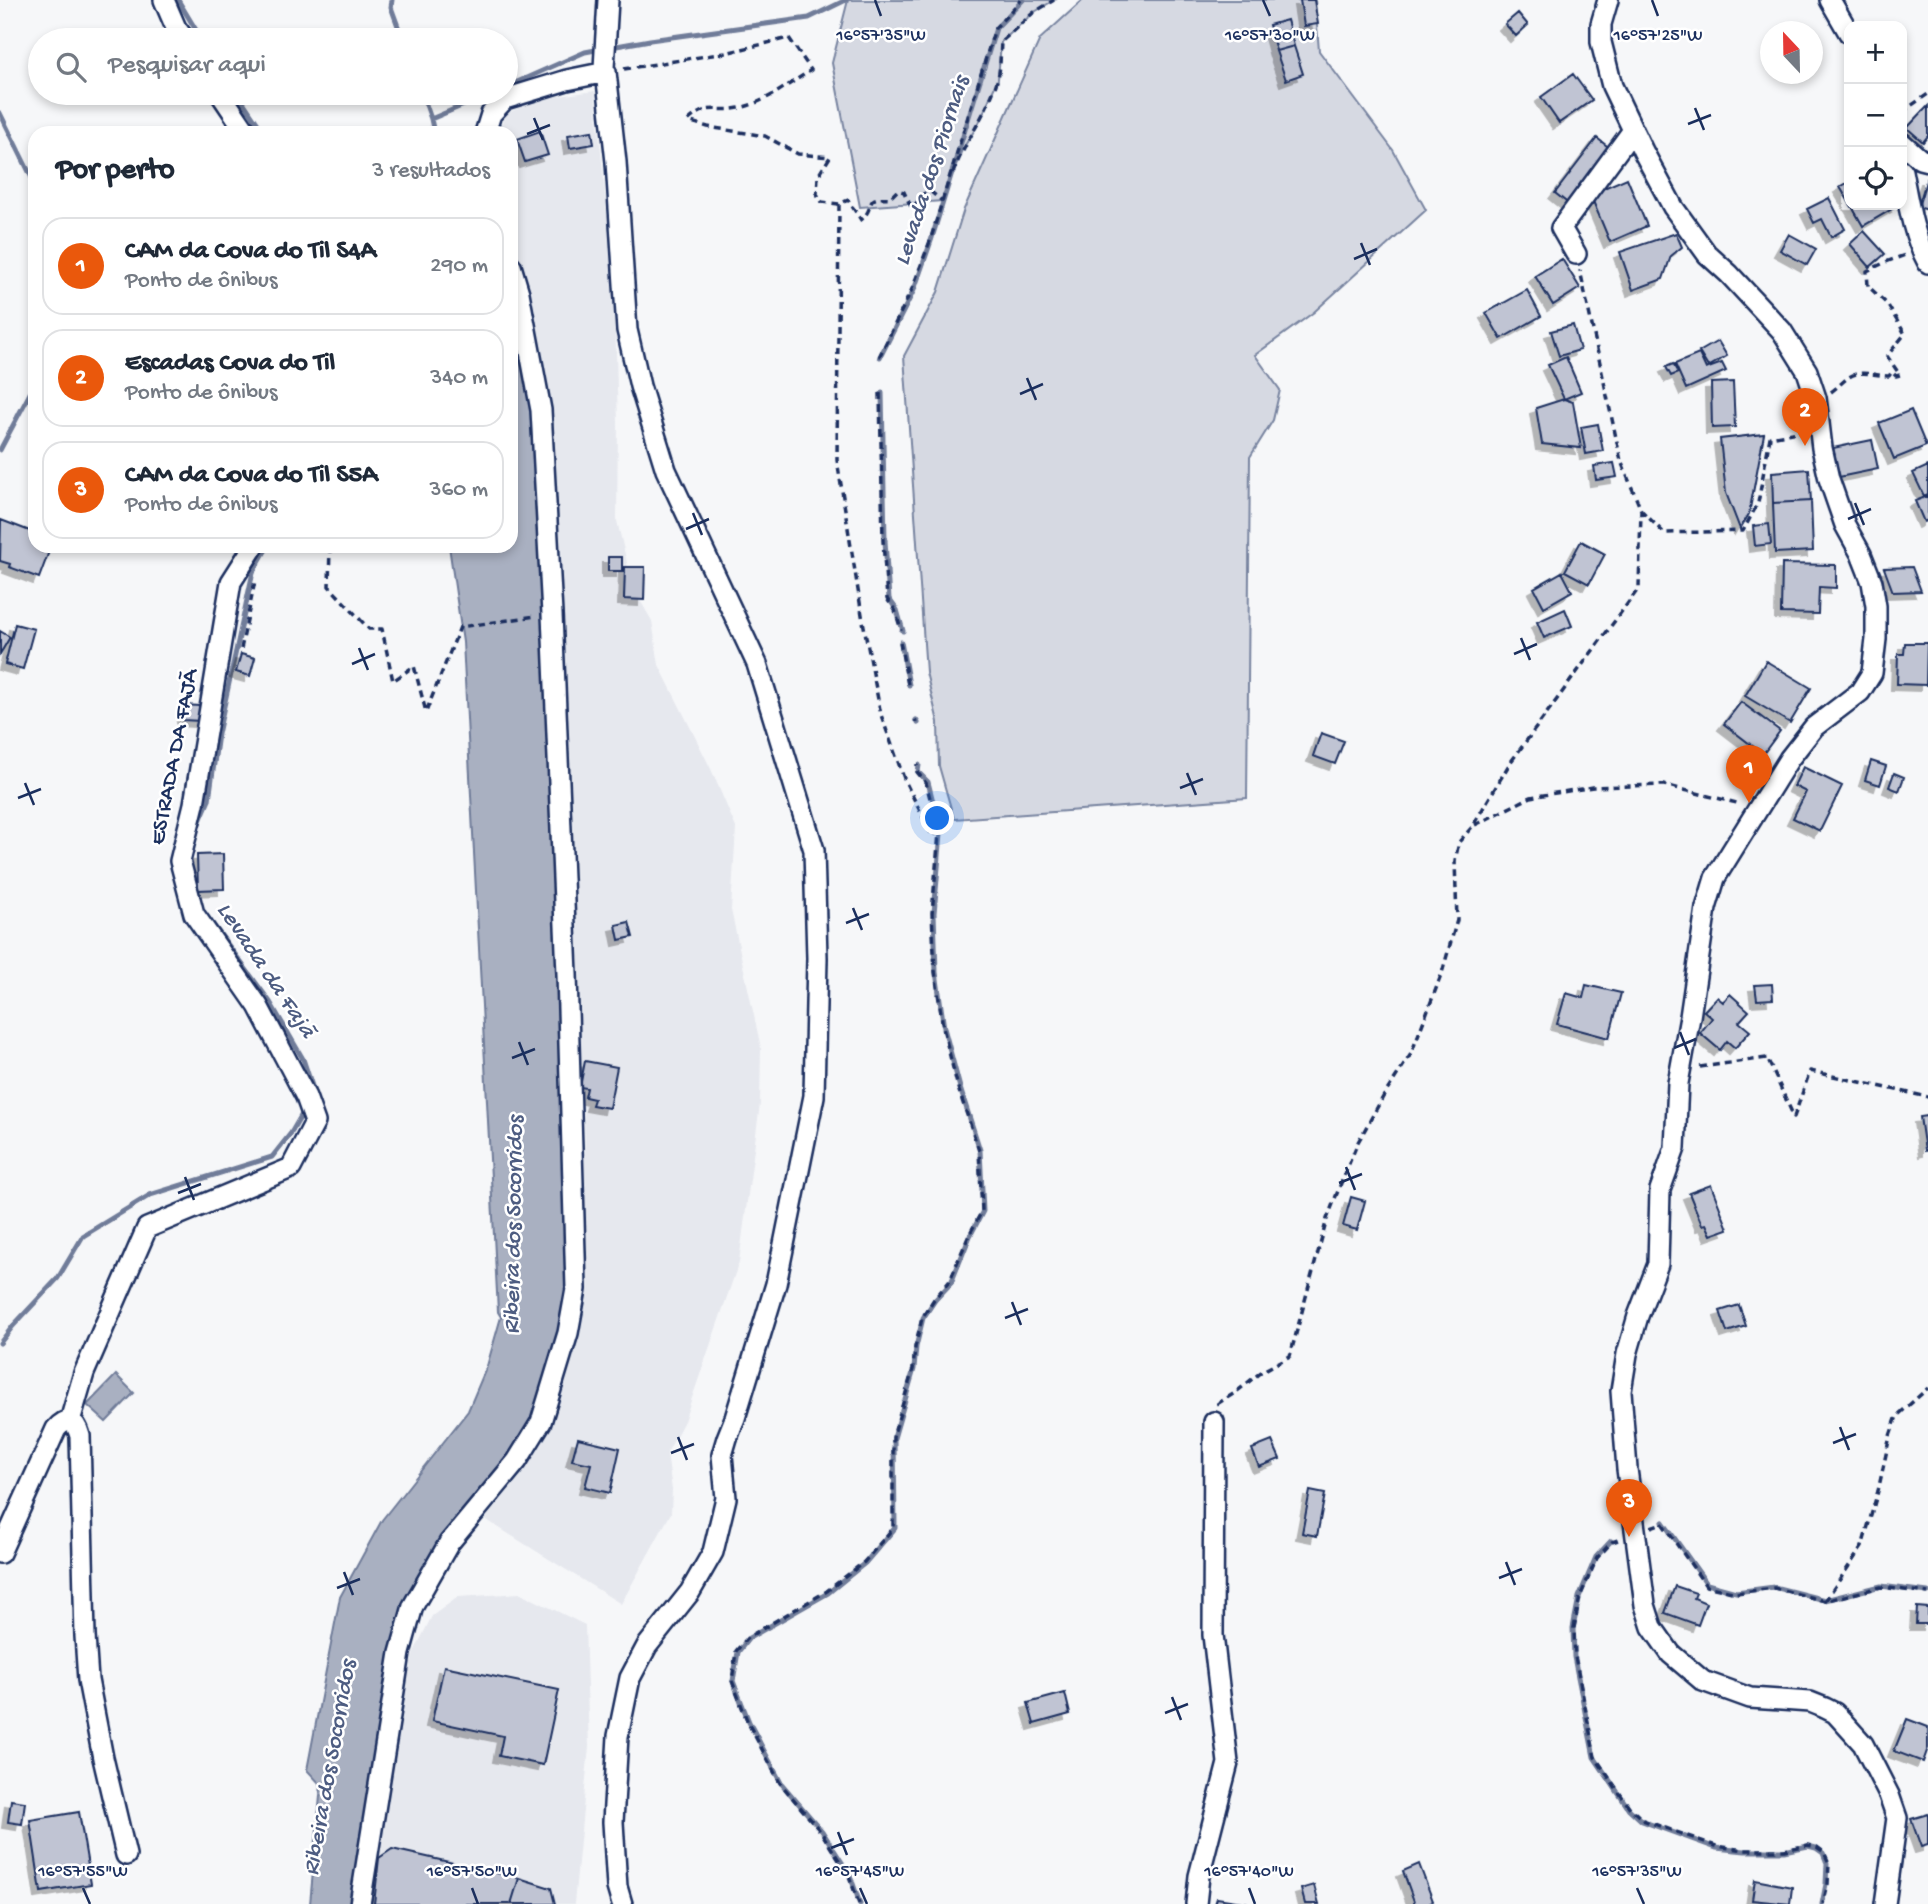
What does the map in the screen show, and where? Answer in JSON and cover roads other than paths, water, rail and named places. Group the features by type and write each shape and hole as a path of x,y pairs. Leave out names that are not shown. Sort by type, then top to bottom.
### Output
{"street":[{"path":"164,0 176,28"},
{"path":"1608,0 1601,24 1601,43 1612,86 1673,207 1707,254 1782,331 1807,371 1816,398 1822,448 1835,498 1844,525 1861,554 1872,582 1876,606 1872,673 1860,692 1814,727 1789,759 1756,808 1715,878 1706,908 1678,1083 1675,1148 1660,1190 1658,1264 1627,1354 1621,1391 1627,1469 1645,1605 1652,1627 1671,1654 1703,1681 1750,1698 1810,1702 1825,1707 1835,1713 1863,1744 1889,1795 1897,1818 1885,1904"},
{"path":"1830,0 1844,24"},
{"path":"607,3 605,70 616,162 627,330 640,386 666,470 757,664 814,850 817,958 814,1096 776,1284 722,1455 726,1498 713,1552 690,1592 647,1646 630,1678 625,1701 618,1736 613,1822 617,1887 622,1904"},
{"path":"518,95 605,70"},
{"path":"228,105 242,126"},
{"path":"487,126 491,114 499,105"},
{"path":"1576,254 1561,228 1633,130"},
{"path":"1906,147 1920,159 1928,161"},
{"path":"1907,194 1922,253 1921,260"},
{"path":"360,1904 400,1653 413,1606 449,1543 517,1461 541,1422 568,1333 576,1289 567,974 541,410 518,290"},
{"name":"ESTRADA DA FAJÃ","path":"70,1421 84,1373 147,1228 291,1168 315,1122 306,1097 258,1006 194,914 180,861 194,804 231,582 250,553"},
{"path":"0,1553 57,1429 62,1422 70,1421 78,1429 80,1436 88,1680 125,1855"},
{"path":"1196,1904 1199,1876 1228,1762 1213,1635 1214,1422"}],"water":[{"path":"518,318 536,410 571,1292 530,1430 410,1603 352,1904 310,1904 321,1785 307,1770 340,1597 382,1520 468,1411 487,1366 501,1317 498,1312 463,642 450,553 518,553"},
{"path":"116,1375 134,1393 106,1422 87,1405"}],"waterway":[{"name":"Levada da Fajã","path":"178,0 195,28"},
{"name":"Ribeira dos Socorridos","path":"392,0 391,7 399,28"},
{"path":"611,47 809,18 846,0"},
{"name":"Levada dos Piornais","path":"880,357 914,290 996,28 1023,0"},
{"path":"518,82 585,52 601,49"},
{"name":"Levada da Fajã","path":"245,105 259,126"},
{"name":"Ribeira dos Socorridos","path":"426,105 432,126"},
{"path":"431,119 464,105"},
{"path":"0,113 28,170"},
{"name":"Levada dos Piornais","path":"882,393 889,599 897,610 903,631"},
{"path":"0,450 28,397"},
{"name":"Levada da Fajã","path":"196,830 209,800 218,734 253,572 264,553"},
{"name":"Levada dos Piornais","path":"901,642 909,685"},
{"name":"Levada dos Piornais","path":"860,1904 850,1875 822,1831 781,1783 749,1722 733,1681 738,1652 749,1638 828,1593 865,1563 895,1528 894,1438 914,1369 923,1318 951,1283 983,1211 980,1150 944,1028 936,972 934,913 941,833 928,782 918,772 919,765"},
{"name":"Levada da Fajã","path":"206,915 270,1002 303,1059 314,1092 311,1097"},
{"name":"Levada da Fajã","path":"0,1343 58,1278 83,1236 150,1195 272,1157 305,1109"},
{"name":"Levada dos Piornais","path":"1663,1522 1707,1584 1736,1592 1774,1587 1825,1600 1881,1586 1928,1592"},
{"name":"Levada dos Piornais","path":"1611,1541 1596,1557 1579,1597 1573,1628 1574,1657 1594,1757 1629,1809 1642,1821 1716,1848 1745,1851 1784,1851 1808,1846 1816,1848 1823,1853 1827,1863 1822,1904"}],"place":[{"name":"Escadas Cova do Til","path":"1805,446"},
{"name":"CAM da Cova do Til S4A","path":"1749,803"},
{"name":"CAM da Cova do Til S5A","path":"1629,1537"}]}
